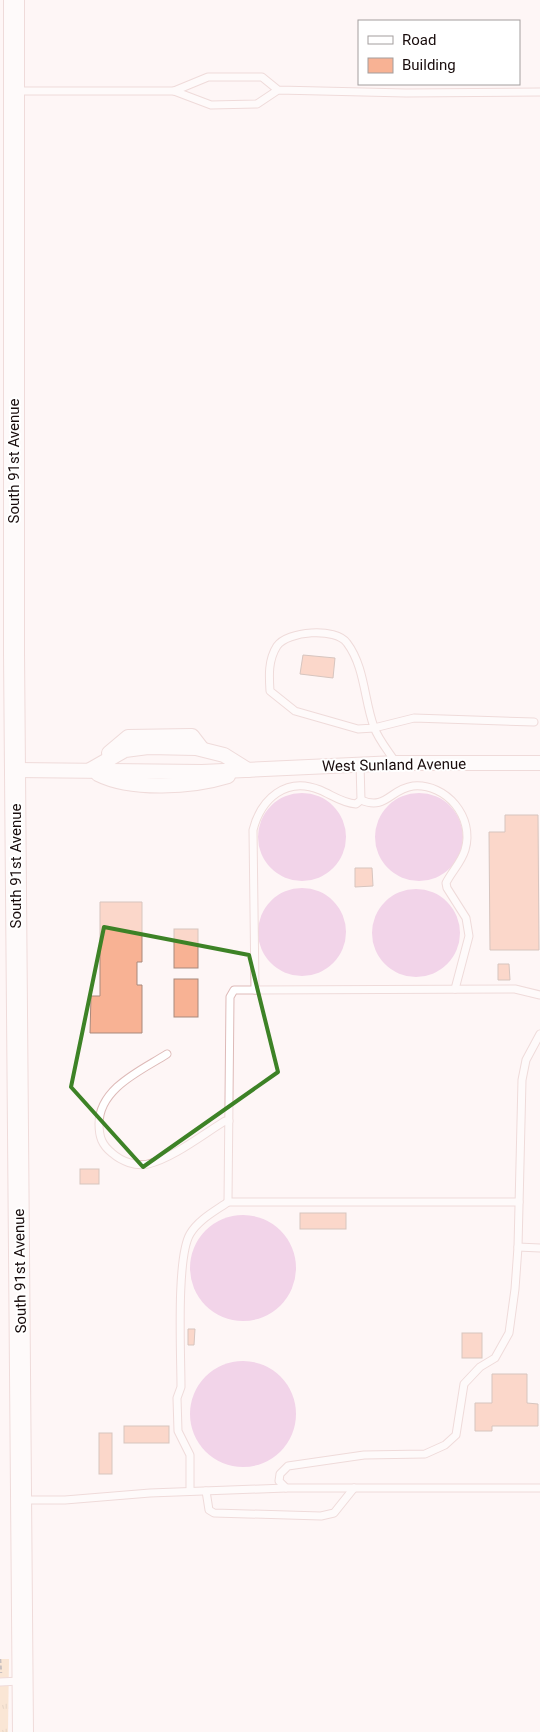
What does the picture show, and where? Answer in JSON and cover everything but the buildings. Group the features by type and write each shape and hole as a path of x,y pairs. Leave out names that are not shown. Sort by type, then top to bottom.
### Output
{"main road":[{"name":"South 91st Avenue","path":"14,0 16,770 23,1500 23,1732"}],"street":[{"name":"West Sunland Avenue","path":"90,770 125,750 135,748 202,750 224,755 248,770"},
{"name":"West Sunland Avenue","path":"16,770 90,770 111,781 202,784 248,770 396,763 540,763"}],"lane":[{"path":"174,91 208,77 262,77 278,90"},
{"path":"13,91 174,91 211,105 257,104 278,90 406,93 540,92"},
{"path":"396,763 374,728 361,671 346,641 329,633 296,634 277,645 269,667 270,691 295,711 358,728 374,728 414,718 534,722"},
{"path":"360,764 361,800"},
{"path":"255,990 253,830 257,813 270,798 283,790 302,785 318,789 347,803 356,804 361,800"},
{"path":"361,800 371,804 378,804 404,788 422,786 446,795 459,809 466,831 466,847 460,864 446,883 447,888 466,918 469,936 455,989"},
{"path":"228,1202 230,997 234,990 515,989 540,995"},
{"path":"286,1488 278,1481 280,1474 288,1466 364,1455 424,1454 445,1445 456,1435 464,1384 480,1367 495,1358 509,1333 518,1248 522,1080 526,1060 539,1037"},
{"path":"168,1054 119,1085 104,1101 98,1118 98,1134 103,1146 124,1161 146,1164 163,1158 225,1121 229,1121"},
{"path":"190,1491 190,1455 178,1431 177,1398 181,1387 184,1257 190,1234 204,1218 228,1202 519,1202"},
{"path":"518,1248 540,1248"},
{"path":"23,1500 65,1500 190,1491 286,1488 540,1488"},
{"path":"206,1491 208,1510 214,1513 321,1516 334,1513 354,1488"},
{"path":"0,1682 23,1681"}],"path":[{"path":"0,1660 0,1682"}],"highlighted area":[{"path":"104,927 249,955 278,1072 143,1167 71,1087"}],"green space":[{"path":"0,1659 9,1659 8,1732 0,1732"}],"shaded area":[{"path":"302,793 319,797 333,806 342,820 346,837 342,854 333,868 319,877 302,881 285,877 271,868 262,854 258,837 262,820 271,806 285,797"},
{"path":"419,793 436,797 450,806 459,820 463,837 459,854 450,868 436,877 419,881 402,877 388,868 379,854 375,837 379,820 388,806 402,797"},
{"path":"302,888 319,892 333,901 342,915 346,932 342,949 333,963 319,972 302,976 285,972 271,963 262,949 258,932 262,915 271,901 285,892"},
{"path":"416,889 433,893 447,902 456,916 460,933 456,950 447,964 433,973 416,977 399,973 385,964 376,950 372,933 376,916 385,902 399,893"},
{"path":"243,1215 263,1219 281,1230 292,1248 296,1268 292,1288 281,1306 263,1317 243,1321 223,1317 205,1306 194,1288 190,1268 194,1248 205,1230 223,1219"},
{"path":"243,1361 263,1365 281,1376 292,1394 296,1414 292,1434 281,1452 263,1463 243,1467 223,1463 205,1452 194,1434 190,1414 194,1394 205,1376 223,1365"}]}
